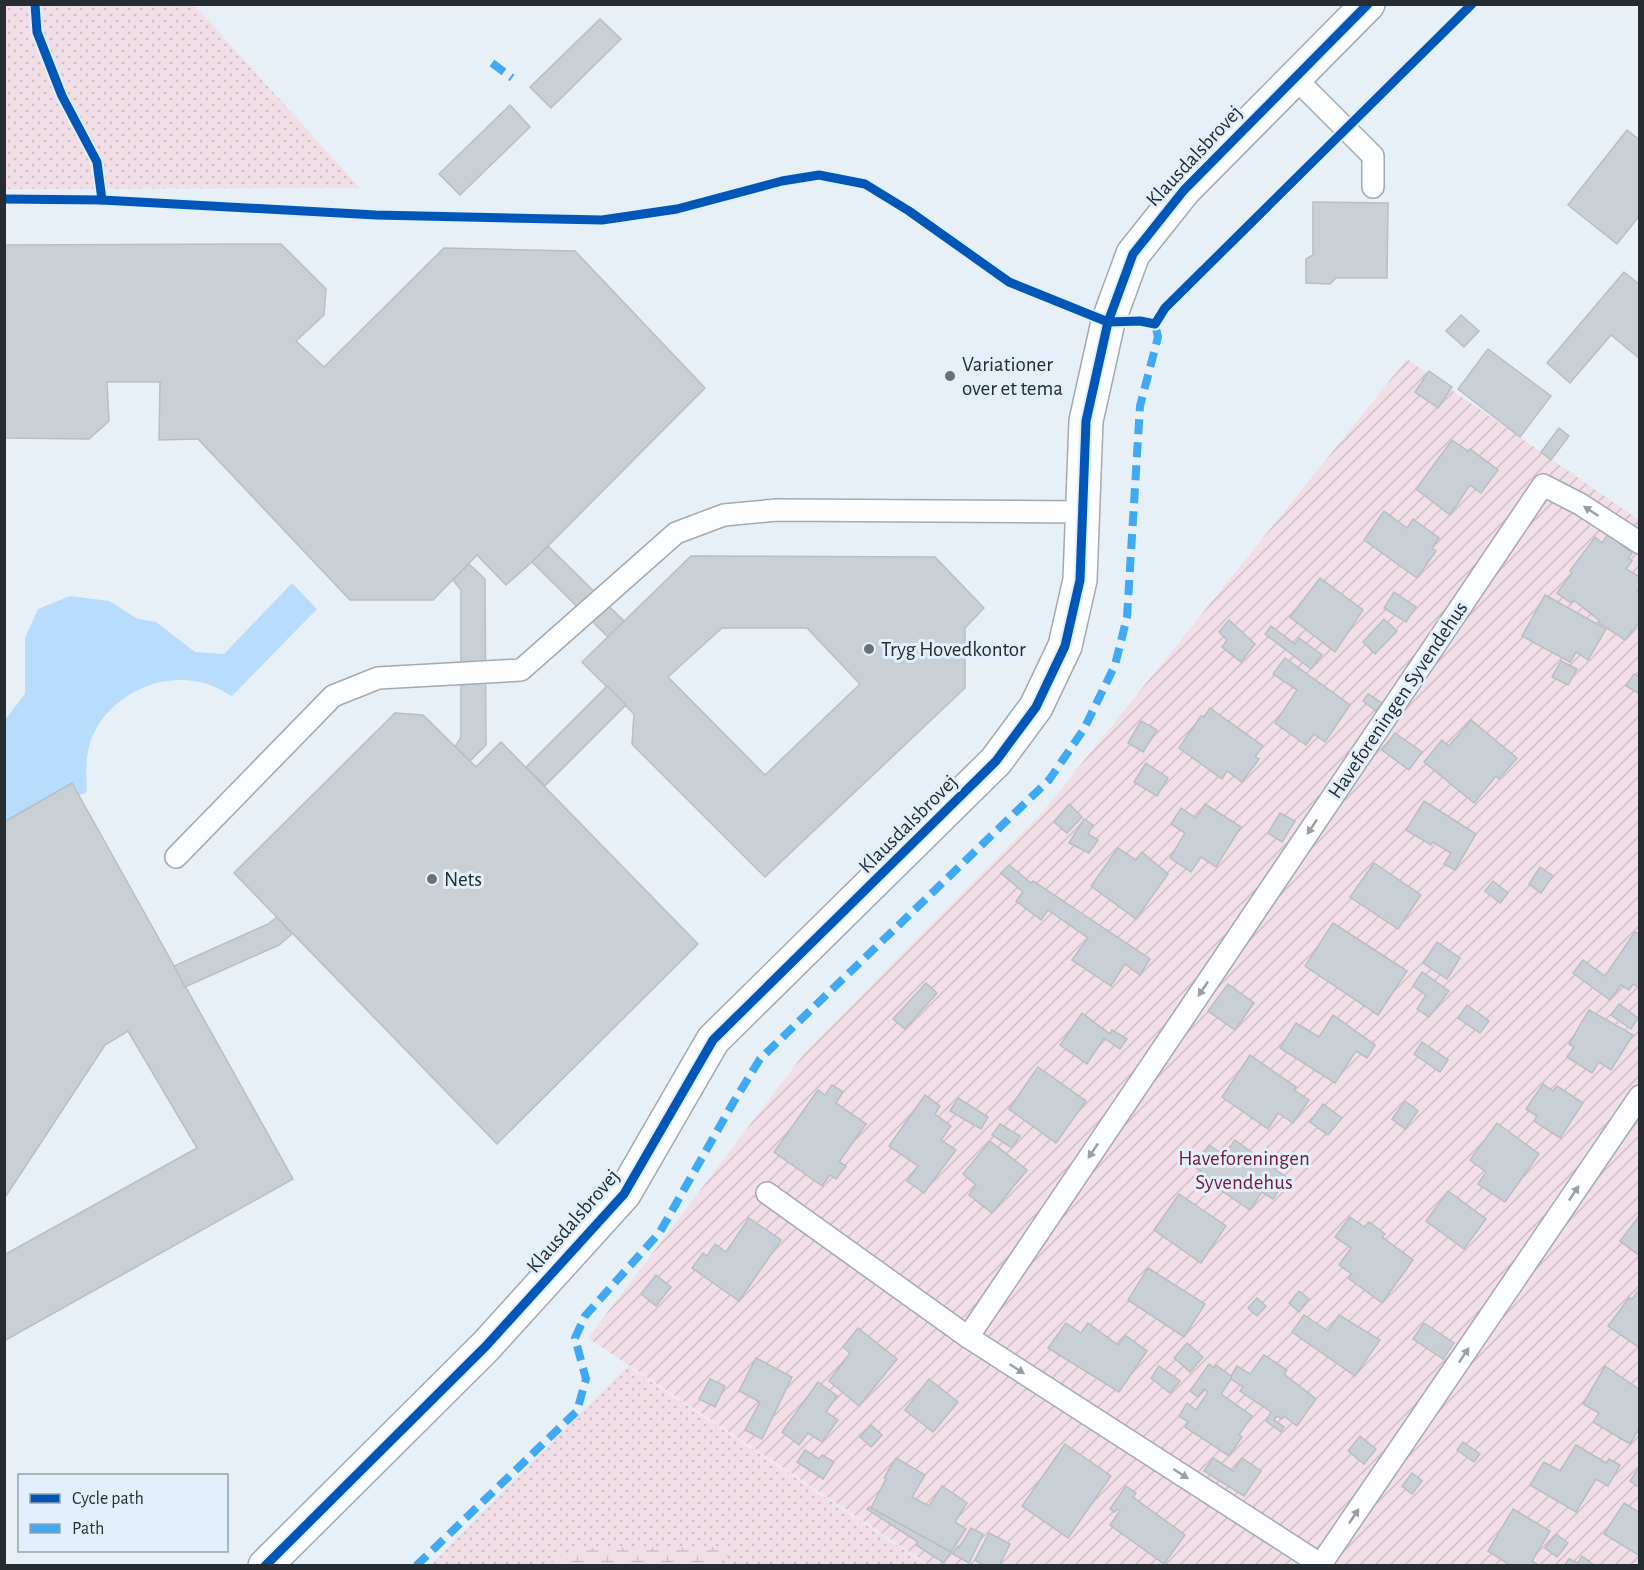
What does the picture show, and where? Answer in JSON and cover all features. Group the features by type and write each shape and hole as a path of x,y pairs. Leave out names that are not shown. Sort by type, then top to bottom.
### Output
{"street":[{"name":"Klausdalsbrovej","path":"265,1566 486,1346 624,1194 713,1040 996,761 1036,707 1065,646 1080,580 1086,421 1108,322 1133,254 1184,190 1368,4"}],"lane":[{"path":"1294,77 1373,156 1373,187"},
{"name":"Haveforeningen Syvendehus","path":"968,1337 1543,485 1580,504 1640,543"},
{"path":"176,857 333,696 378,678 521,670 676,533 724,514 777,510 1082,512"},
{"path":"767,1193 968,1337 1322,1565 1640,1096"}],"green space":[{"path":"4,5 194,5 360,188 5,189"},
{"name":"Haveforeningen Syvendehus","path":"1407,359 1639,520 1639,1565 929,1565 588,1338 803,1055 1045,809"},
{"path":"628,1366 919,1560 929,1565 429,1566"},
{"path":"734,1547 722,1565 545,1565 576,1548"}],"water":[{"path":"292,583 317,609 232,696 207,684 190,680 156,683 140,689 112,709 92,737 87,757 87,792 5,827 4,721 25,694 25,638 38,609 70,596 109,601 138,619 156,622 195,652 224,654"}],"building":[{"path":"600,19 621,39 551,108 530,87"},
{"path":"510,105 530,127 460,195 439,174"},
{"path":"1627,130 1640,140 1640,215 1617,244 1568,205"},
{"path":"1313,202 1388,203 1387,278 1336,278 1330,284 1306,283 1306,259 1313,255"},
{"path":"281,244 326,289 324,315 296,341 324,367 444,248 575,251 705,388 532,562 506,585 477,555 433,600 350,600 198,439 159,440 160,382 107,382 109,421 89,439 4,438 4,245"},
{"path":"1624,272 1640,285 1640,359 1611,335 1570,383 1547,363"},
{"path":"1461,315 1479,331 1464,347 1446,331"},
{"path":"1488,349 1551,396 1520,437 1458,389"},
{"path":"1429,371 1452,387 1438,408 1415,392"},
{"path":"1559,428 1569,436 1551,460 1541,452"},
{"path":"1452,440 1468,451 1470,449 1498,470 1481,493 1470,485 1450,515 1416,489"},
{"path":"1384,511 1407,528 1413,519 1439,538 1432,548 1436,551 1417,578 1364,540"},
{"path":"1608,534 1632,553 1628,558 1632,561 1626,569 1640,577 1640,587 1637,591 1640,593 1640,621 1625,640 1598,622 1599,620 1573,600 1571,603 1557,593 1595,537 1602,543"},
{"path":"548,546 625,622 609,638 532,562"},
{"path":"691,556 935,557 984,608 965,628 965,688 765,877 632,744 634,714 582,662","holes":["722,628 807,628 860,684 765,775 668,677"]},
{"path":"469,564 485,579 486,745 470,761 455,747 461,737 461,590 453,580"},
{"path":"1320,578 1363,610 1335,652 1290,617"},
{"path":"1394,592 1416,607 1406,622 1384,608"},
{"path":"1545,595 1606,629 1588,660 1576,652 1570,662 1522,636"},
{"path":"1384,619 1397,631 1375,654 1363,642"},
{"path":"1229,620 1255,644 1241,662 1222,647 1227,640 1219,632"},
{"path":"1271,626 1295,644 1299,638 1322,655 1311,669 1265,634"},
{"path":"1285,658 1350,705 1325,742 1314,734 1306,745 1275,723 1297,690 1273,674"},
{"path":"1561,661 1577,669 1568,685 1552,677"},
{"path":"1634,674 1640,677 1640,694 1626,686"},
{"path":"607,686 626,705 545,786 526,767"},
{"path":"1368,694 1382,703 1376,711 1363,701"},
{"path":"1210,708 1263,746 1255,757 1259,759 1242,782 1227,771 1222,779 1179,748 1201,716 1204,717"},
{"path":"395,713 423,715 476,767 501,742 698,944 497,1144 234,873"},
{"path":"1471,720 1517,758 1499,779 1496,776 1474,803 1424,762 1442,740 1449,746"},
{"path":"1141,721 1157,730 1143,752 1128,743"},
{"path":"1395,733 1422,752 1409,770 1382,750"},
{"path":"1146,763 1168,778 1157,796 1134,782"},
{"path":"72,783 293,1179 4,1341 4,1255 197,1148 128,1031 105,1045 4,1199 4,822"},
{"path":"1424,801 1476,834 1455,870 1444,864 1451,853 1433,842 1431,845 1406,830"},
{"path":"1069,804 1082,817 1067,833 1054,822"},
{"path":"1205,804 1241,827 1216,867 1201,857 1191,872 1170,858 1185,833 1171,824 1181,808 1196,818"},
{"path":"1280,813 1295,821 1282,842 1268,833"},
{"path":"1084,819 1093,825 1088,834 1098,840 1089,853 1069,843"},
{"path":"1118,848 1136,860 1142,852 1168,874 1136,919 1091,886"},
{"path":"1374,863 1421,895 1398,929 1350,897"},
{"path":"1009,865 1031,883 1033,881 1150,959 1140,975 1125,964 1111,986 1072,960 1088,938 1048,910 1041,920 1016,901 1023,892 1001,873"},
{"path":"1540,867 1553,876 1541,893 1529,884"},
{"path":"1493,881 1508,893 1500,903 1485,891"},
{"path":"277,917 292,934 279,945 185,987 174,966 268,924"},
{"path":"1333,923 1407,971 1378,1015 1305,966"},
{"path":"1635,932 1640,934 1640,988 1633,984 1629,990 1621,985 1610,1000 1573,973 1583,960 1605,976"},
{"path":"1437,942 1460,958 1447,979 1423,963"},
{"path":"1422,972 1449,991 1429,1017 1417,1009 1426,995 1413,986"},
{"path":"926,983 937,993 905,1029 893,1019"},
{"path":"1228,984 1254,1003 1235,1030 1208,1011"},
{"path":"1619,1004 1638,1018 1631,1029 1611,1015"},
{"path":"1467,1005 1489,1021 1480,1033 1458,1018"},
{"path":"1589,1010 1633,1035 1611,1070 1599,1062 1592,1073 1567,1057 1574,1047 1569,1044"},
{"path":"1082,1013 1110,1034 1112,1030 1127,1039 1120,1049 1104,1038 1087,1064 1060,1045"},
{"path":"1333,1015 1375,1045 1367,1058 1356,1051 1335,1083 1280,1048 1296,1023 1319,1037"},
{"path":"1422,1042 1448,1060 1440,1072 1414,1054"},
{"path":"1250,1055 1296,1087 1294,1090 1309,1100 1293,1123 1278,1113 1268,1129 1222,1097"},
{"path":"1038,1067 1086,1101 1056,1143 1009,1109"},
{"path":"1543,1084 1553,1091 1557,1086 1583,1103 1560,1138 1534,1121 1537,1116 1526,1109"},
{"path":"832,1085 843,1092 836,1103 866,1124 839,1162 846,1166 836,1179 830,1175 822,1186 774,1152 818,1090 825,1095"},
{"path":"925,1095 940,1106 935,1114 951,1126 941,1140 956,1150 924,1193 907,1181 918,1166 889,1146"},
{"path":"958,1098 988,1117 981,1129 950,1111"},
{"path":"1405,1101 1418,1111 1405,1129 1392,1119"},
{"path":"1323,1104 1342,1118 1328,1135 1310,1122"},
{"path":"1497,1123 1539,1154 1505,1202 1478,1184 1486,1172 1470,1160"},
{"path":"1000,1124 1020,1136 1012,1148 992,1135"},
{"path":"1235,1140 1287,1178 1273,1199 1262,1192 1250,1210 1207,1181 1210,1178 1195,1167 1209,1145 1224,1155"},
{"path":"990,1141 1027,1170 992,1213 969,1195 976,1185 963,1174"},
{"path":"1448,1191 1486,1219 1464,1249 1426,1221"},
{"path":"1179,1194 1226,1226 1201,1263 1154,1230"},
{"path":"1640,1215 1640,1256 1620,1241"},
{"path":"1350,1217 1364,1227 1369,1222 1385,1234 1382,1237 1413,1260 1382,1303 1348,1278 1352,1274 1339,1265 1351,1248 1335,1237"},
{"path":"749,1218 781,1240 739,1301 692,1268 703,1253 707,1256 715,1244 726,1252"},
{"path":"1148,1268 1205,1304 1184,1337 1128,1300"},
{"path":"656,1275 671,1287 656,1306 641,1294"},
{"path":"1640,1289 1640,1348 1608,1326 1629,1298 1632,1299"},
{"path":"1299,1291 1309,1299 1299,1312 1289,1303"},
{"path":"1257,1298 1266,1306 1257,1316 1248,1308"},
{"path":"1304,1315 1328,1331 1339,1315 1380,1340 1355,1376 1292,1332"},
{"path":"1066,1323 1081,1333 1088,1323 1118,1345 1125,1335 1147,1351 1119,1392 1048,1348"},
{"path":"1424,1323 1454,1343 1443,1359 1413,1339"},
{"path":"858,1328 897,1359 859,1406 829,1381 850,1353 843,1347"},
{"path":"1187,1343 1203,1357 1190,1372 1174,1358"},
{"path":"1264,1355 1287,1370 1284,1374 1316,1399 1297,1426 1284,1416 1282,1419 1277,1416 1274,1420 1284,1427 1281,1432 1266,1421 1271,1412 1240,1391 1243,1387 1231,1379 1237,1366 1250,1374"},
{"path":"756,1358 792,1377 762,1439 745,1430 760,1402 739,1391"},
{"path":"1209,1364 1214,1368 1216,1365 1231,1376 1221,1394 1252,1416 1229,1456 1185,1427 1188,1422 1179,1416 1187,1403 1196,1410 1208,1392 1204,1389 1198,1397 1190,1391"},
{"path":"1159,1366 1180,1381 1170,1393 1151,1378"},
{"path":"1605,1366 1640,1390 1640,1427 1630,1444 1593,1422 1599,1413 1583,1404"},
{"path":"710,1379 725,1386 715,1407 699,1399"},
{"path":"929,1379 958,1402 933,1432 905,1410"},
{"path":"818,1382 837,1396 826,1412 838,1420 822,1442 808,1433 799,1445 782,1432"},
{"path":"871,1425 882,1435 871,1447 860,1437"},
{"path":"1360,1436 1376,1449 1364,1464 1348,1451"},
{"path":"1463,1442 1480,1454 1474,1462 1457,1450"},
{"path":"1065,1444 1111,1476 1068,1538 1022,1506"},
{"path":"1576,1445 1606,1463 1609,1459 1620,1465 1608,1486 1596,1479 1576,1512 1530,1485 1544,1462 1560,1471"},
{"path":"805,1450 819,1459 822,1455 834,1462 823,1479 797,1462"},
{"path":"896,1458 925,1475 912,1497 929,1506 942,1486 967,1503 955,1522 966,1529 951,1552 871,1508"},
{"path":"1213,1458 1233,1471 1242,1458 1261,1471 1244,1496 1204,1471"},
{"path":"1638,1469 1640,1470 1640,1488 1630,1481"},
{"path":"1412,1473 1422,1481 1412,1494 1402,1486"},
{"path":"1126,1486 1136,1493 1133,1497 1185,1535 1164,1564 1110,1525 1120,1511 1117,1509 1115,1512 1110,1509"},
{"path":"1624,1503 1640,1513 1640,1556 1604,1534"},
{"path":"869,1507 951,1552 944,1563 916,1545 918,1542 867,1509"},
{"path":"1513,1509 1550,1531 1532,1561 1540,1566 1511,1566 1488,1551"},
{"path":"971,1528 983,1534 969,1563 953,1554"},
{"path":"989,1533 1010,1544 999,1566 985,1566 975,1560"},
{"path":"1556,1534 1568,1543 1557,1557 1545,1548"},
{"path":"1582,1556 1595,1566 1564,1566 1569,1559 1578,1563"}],"marked path":[{"path":"492,63 512,78"},
{"path":"416,1566 577,1411 586,1379 575,1338 585,1316 660,1232 760,1059 1049,780 1084,729 1115,665 1127,617 1140,406 1158,337 1155,324 1151,323"}],"cycle path":[{"path":"35,4 37,32 62,96 97,162 102,200"},
{"path":"265,1566 486,1346 624,1194 713,1040 996,761 1036,707 1065,646 1080,580 1086,421 1108,322 1133,254 1184,190 1368,4"},
{"path":"4,199 102,200 376,215 602,220 677,209 782,181 819,175 865,184 909,211 1009,282 1108,322 1140,321 1155,324 1165,308 1472,4"}],"place":[{"name":"Variationer over et tema","path":"950,376"},
{"name":"Tryg Hovedkontor","path":"869,649"},
{"name":"Nets","path":"432,879"}]}
